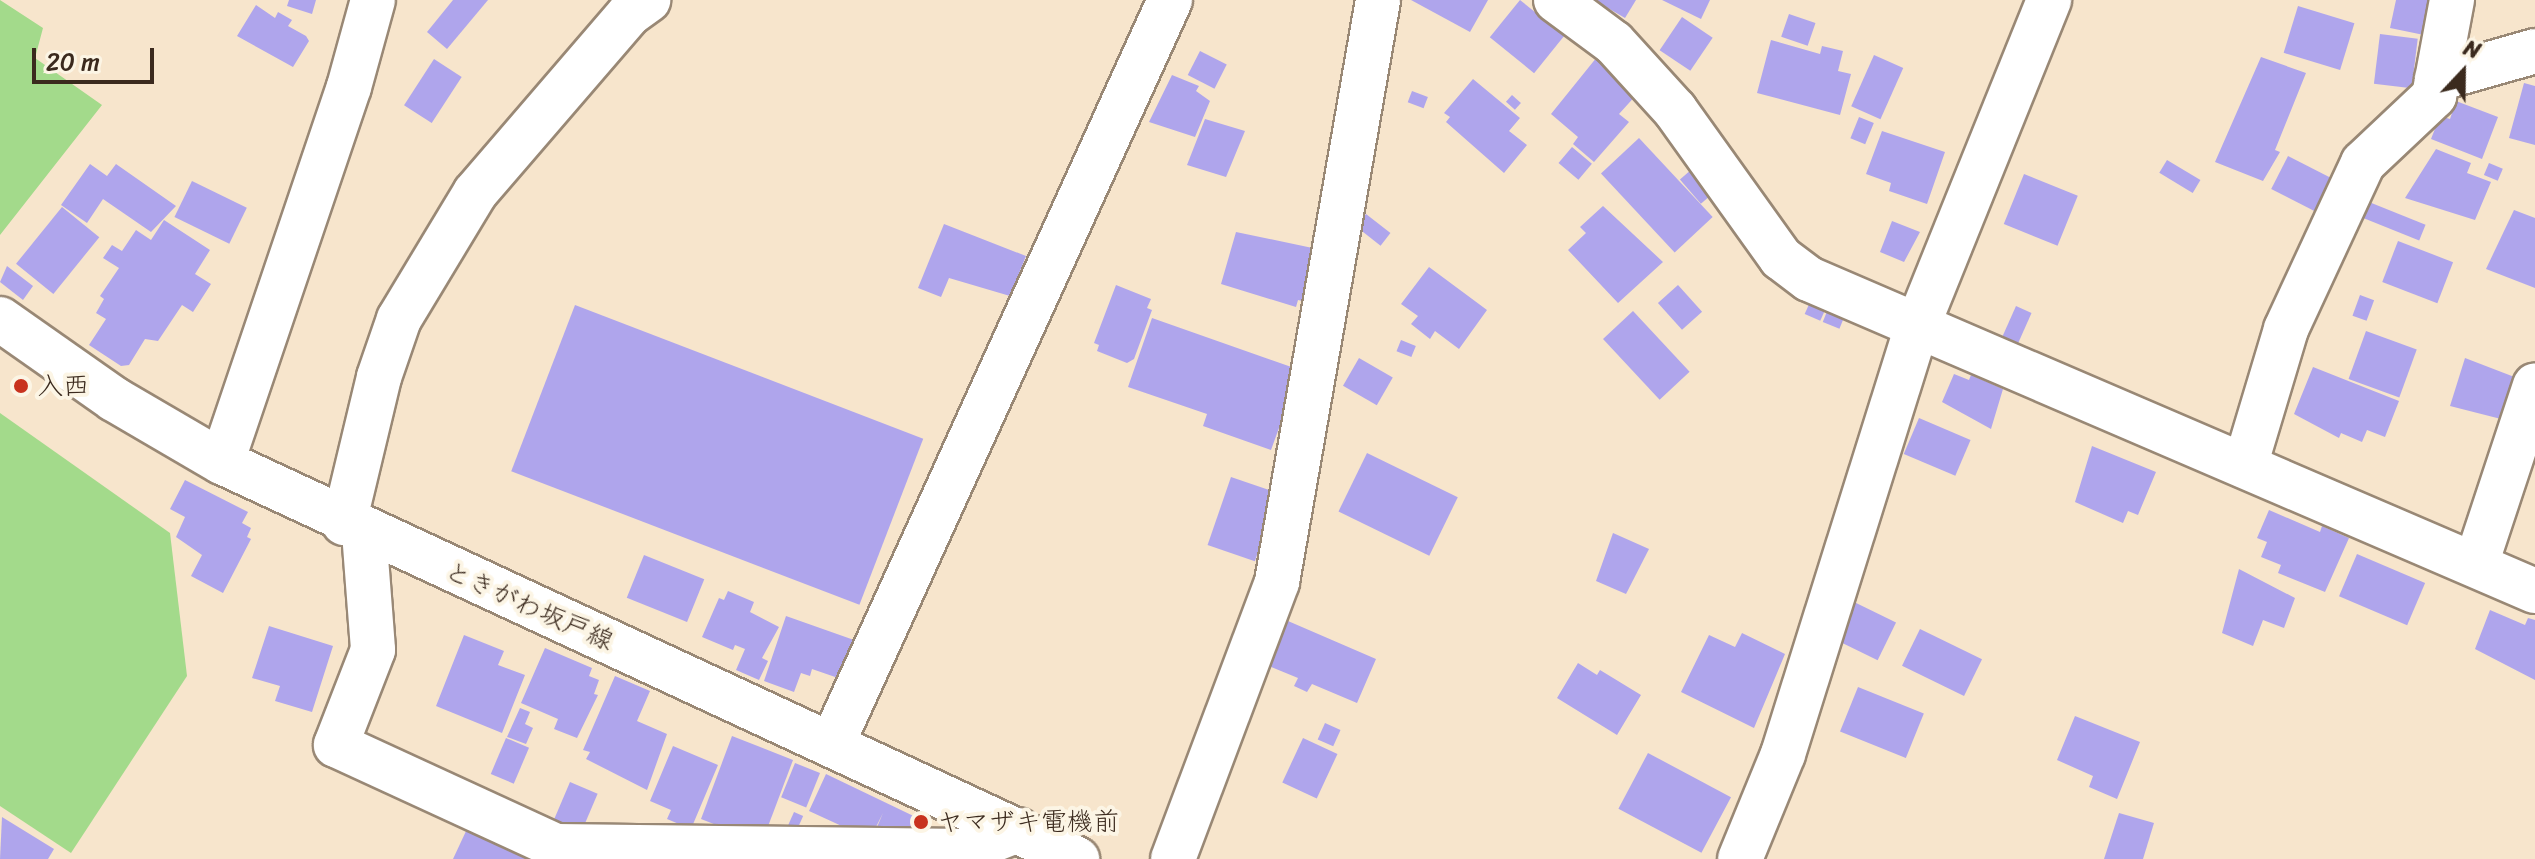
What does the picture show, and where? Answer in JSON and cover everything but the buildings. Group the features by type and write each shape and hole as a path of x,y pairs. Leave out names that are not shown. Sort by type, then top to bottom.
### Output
{"street":[{"path":"222,462 349,87 373,0"},
{"path":"648,0 629,14 475,193 399,319 379,377 354,527 373,650 336,745 553,853 965,851 1018,830"},
{"path":"833,742 1170,0"},
{"path":"1173,859 1277,582 1378,0"},
{"path":"1556,0 1614,43 1675,110 1781,258 1809,279 2535,591"},
{"path":"1740,859 1783,754 1917,327 2049,0"},
{"path":"2245,466 2286,329 2363,163 2434,96 2452,0"},
{"path":"2437,79 2535,51"},
{"name":"ときがわ坂戸線","path":"0,319 114,399 222,462 354,527 833,742 1077,859"},
{"path":"2476,564 2535,386"}],"green space":[{"path":"0,0 43,28 35,58 102,105 0,235"},
{"path":"0,413 170,533 187,676 71,853 0,806"}],"place":[{"name":"入西","path":"21,386"},
{"name":"ヤマザキ電機前","path":"921,822"}]}
